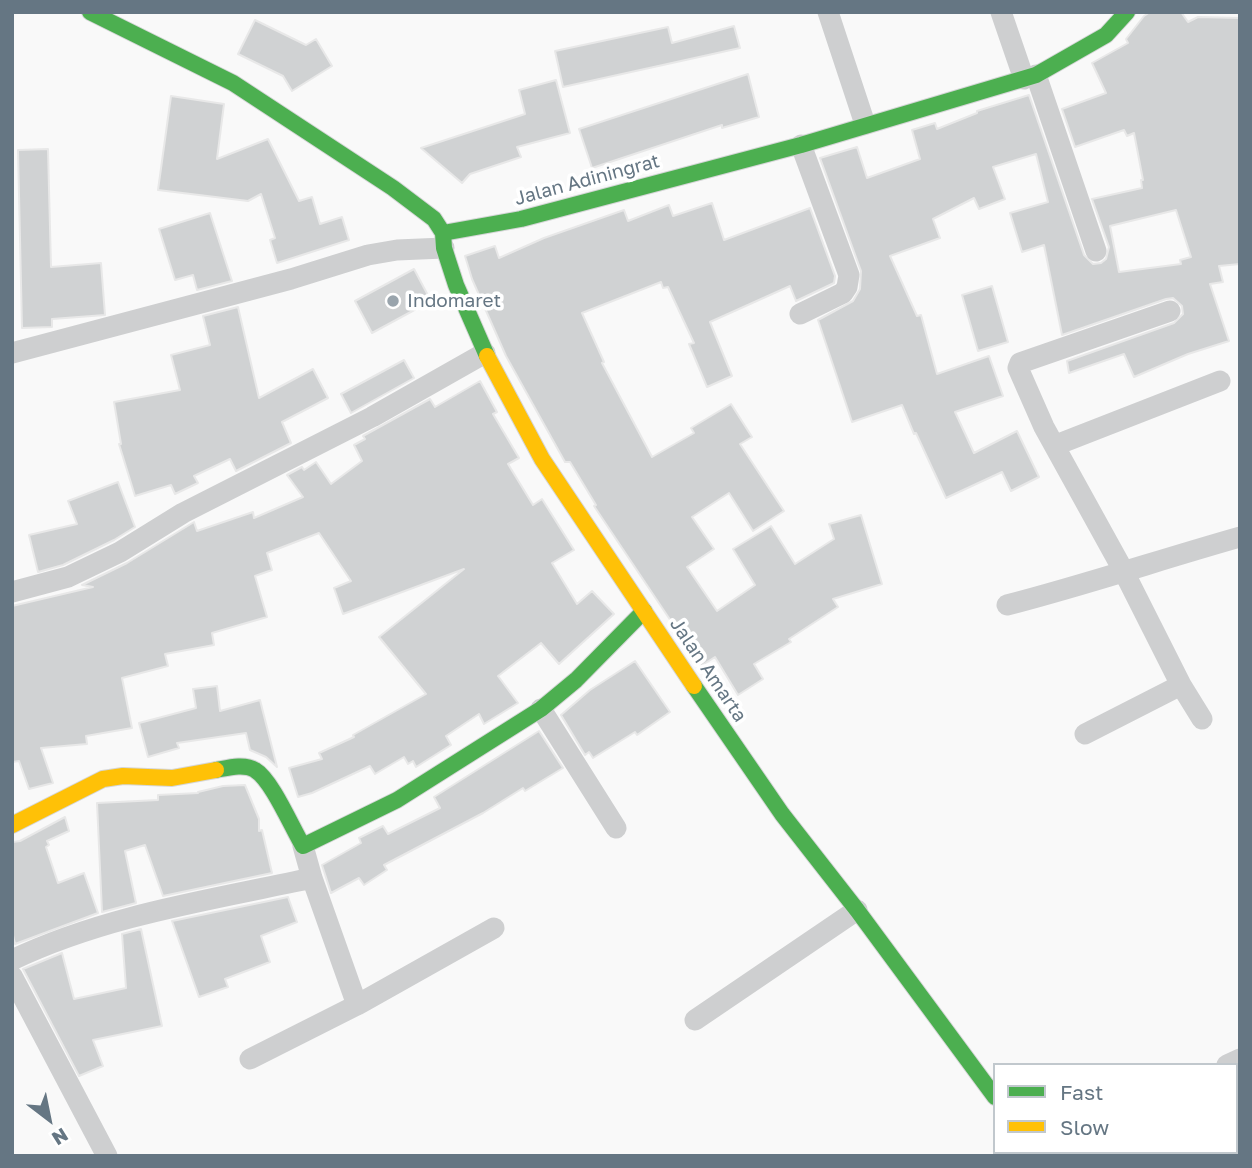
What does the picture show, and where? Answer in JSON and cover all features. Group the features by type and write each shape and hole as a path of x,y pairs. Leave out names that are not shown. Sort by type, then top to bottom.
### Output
{"street":[{"path":"12,353 211,301 368,255 443,240 434,219 421,207 233,83 90,12"},
{"path":"828,12 865,124"},
{"path":"1001,12 1030,77 1096,251"},
{"name":"Jalan Adiningrat","path":"443,240 469,230 521,219 801,145 1030,77 1105,35 1128,12"},
{"path":"800,314 842,293 847,287 849,275 801,145"},
{"name":"Jalan Amarta","path":"443,240 456,285 485,353 542,459 782,814 857,910 993,1094"},
{"path":"1170,311 1020,363 1018,368 1039,415 1181,685 1202,719"},
{"path":"12,592 68,578 120,552 183,513 372,417 485,353"},
{"path":"1056,445 1220,382"},
{"path":"1007,605 1073,588 1122,570 1240,537"},
{"path":"303,846 397,800 541,709 576,680 644,611"},
{"path":"1085,734 1181,685"},
{"path":"541,709 616,828"},
{"path":"12,825 80,789 127,774 164,779 232,767 250,767 256,770 303,846 357,1005"},
{"path":"12,960 43,945 101,924 312,878"},
{"path":"695,1020 857,910"},
{"path":"250,1059 357,1005 494,928"},
{"path":"12,976 107,1156"}],"building":[{"path":"1150,12 1181,12 1188,22 1198,17 1240,18 1240,264 1219,266 1223,282 1210,284 1229,341 1188,354 1134,377 1124,354 1069,373 1067,361 1174,323 1183,314 1182,306 1173,298 1166,299 1062,335 1044,245 1022,252 1010,213 1048,202 1036,154 993,167 1005,199 979,209 974,198 933,219 940,238 890,256 917,316 921,315 937,374 989,356 1003,396 955,412 974,453 1017,431 1039,477 1011,491 1002,472 946,498 902,405 852,422 818,320 853,301 860,289 861,271 820,158 857,147 867,178 920,159 912,130 935,123 937,129 977,111 1029,95 1084,255 1093,264 1101,263 1106,259 1109,247 1092,199 1142,188 1143,180 1134,133 1127,136 1124,130 1075,147 1062,109 1106,93 1092,63 1128,43 1126,39","holes":["1176,210 1191,257 1180,260 1181,264 1119,272 1110,226"]},
{"path":"255,20 306,45 316,39 332,66 292,91 283,76 238,54"},
{"path":"734,26 740,48 563,87 555,51 668,27 672,43"},
{"path":"748,74 759,117 722,128 722,125 592,168 579,129"},
{"path":"556,80 570,133 517,147 521,157 470,174 462,183 421,148 525,114 519,90"},
{"path":"171,96 224,104 217,159 268,139 299,201 312,197 320,224 342,217 349,240 277,263 270,240 275,238 261,194 248,201 158,190"},
{"path":"48,149 51,267 101,263 105,315 52,319 52,327 22,328 18,150"},
{"path":"712,203 724,240 810,208 835,276 834,283 796,301 790,286 710,322 732,376 707,387 689,344 694,343 668,287 663,288 661,282 582,313 604,362 602,363 652,457 694,433 691,428 731,404 752,437 740,444 784,511 753,531 729,493 692,517 714,549 687,567 717,611 755,585 733,549 771,526 795,564 834,539 829,524 861,515 882,584 833,599 838,607 789,639 791,642 754,664 763,679 738,695 715,657 701,666 594,506 596,505 570,462 565,462 506,356 472,279 465,256 495,246 499,258 544,238 624,210 628,221 669,205 673,216"},
{"path":"210,213 232,281 197,290 193,275 175,280 159,229"},
{"name":"Indomaret","path":"414,269 431,301 372,333 355,301"},
{"path":"992,286 1008,342 978,351 962,295"},
{"path":"238,307 259,398 313,369 328,398 282,422 291,443 236,471 230,459 194,476 198,483 175,494 171,485 135,496 119,444 114,402 180,390 171,355 210,345 203,316"},
{"path":"404,360 414,378 351,413 341,394"},
{"path":"480,381 497,412 493,414 519,458 508,464 533,505 542,499 574,550 552,563 577,604 592,591 614,614 559,664 541,643 498,676 518,703 484,724 479,714 446,736 451,745 416,767 413,761 408,764 404,757 375,774 370,766 298,797 289,768 322,759 319,753 354,737 353,735 426,694 379,637 464,569 343,614 334,588 351,581 319,533 267,553 272,570 255,576 267,617 212,633 214,645 165,654 168,666 122,678 132,728 86,736 87,744 41,748 53,783 29,789 19,761 12,762 12,606 93,587 82,585 127,563 194,522 197,531 253,512 254,518 303,497 287,475 302,467 304,470 316,462 331,484 362,461 354,445 365,439 363,436 430,399 435,407"},
{"path":"118,482 135,527 63,565 38,572 29,535 77,524 68,501"},
{"path":"635,661 670,712 637,735 635,732 593,758 589,752 585,755 561,715 590,690"},
{"path":"217,686 220,711 260,700 277,767 266,757 250,750 246,733 177,743 179,748 148,757 139,723 196,708 193,689"},
{"path":"539,731 563,768 525,791 523,788 483,813 384,865 387,870 364,885 359,878 331,893 322,865 361,843 359,838 383,826 388,834 440,808 434,797"},
{"path":"245,785 259,819 259,831 262,830 272,873 163,896 145,845 125,851 136,903 102,912 97,803 158,800 158,795 198,793 223,786"},
{"path":"65,817 69,831 47,841 49,845 46,847 58,883 84,873 98,913 15,944 12,931 12,842 20,841"},
{"path":"288,897 297,922 261,936 270,962 225,979 228,987 199,997 172,921"},
{"path":"141,929 162,1026 93,1040 103,1066 79,1076 23,969 62,953 74,999 126,988 122,934"}],"traffic: fast":[{"path":"90,12 233,83 393,188 434,219 443,233 444,248 456,285 487,356"},
{"path":"443,233 521,219 801,145 1036,75 1106,35 1127,12"},
{"path":"216,770 246,767 261,775 275,794 303,846 397,800 541,709 576,680 644,611"},
{"path":"694,686 782,814 857,910 993,1094"}],"traffic: slow":[{"path":"487,356 542,459 694,686"},
{"path":"12,825 103,779 123,776 172,778 216,770"}],"place":[{"name":"Indomaret","path":"393,301"}]}
